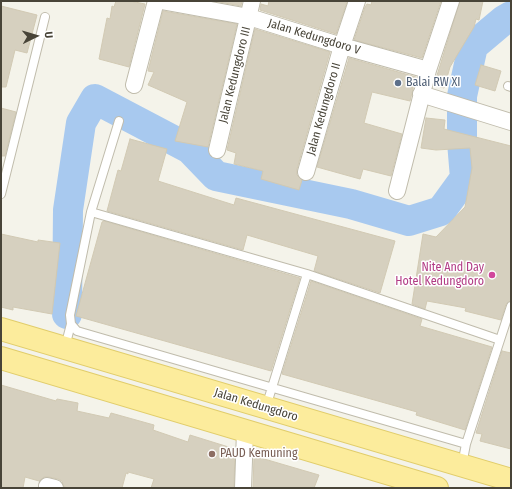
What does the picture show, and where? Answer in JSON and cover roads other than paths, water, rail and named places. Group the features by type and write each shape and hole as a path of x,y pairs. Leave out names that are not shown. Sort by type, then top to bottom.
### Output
{"main road":[{"name":"Jalan Kedungdoro","path":"1,329 65,348 269,398 461,466 511,480"},
{"path":"1,358 437,488"}],"street":[{"path":"134,84 156,1"},
{"name":"Jalan Kedungdoro V","path":"160,1 249,17 342,46 428,70"},
{"name":"Jalan Kedungdoro III","path":"217,150 252,1"},
{"name":"Jalan Kedungdoro II","path":"306,172 342,46 357,1"},
{"path":"397,191 428,96 428,70 451,1"},
{"path":"428,96 511,122"},
{"path":"243,488 245,431"}],"lane":[{"path":"1,194 44,17"},
{"path":"65,348 71,324 70,315 91,212 119,121"},
{"path":"91,212 307,274 500,340"},
{"path":"269,398 307,274"},
{"path":"461,466 466,444 511,306"},
{"path":"71,324 77,331 269,398 466,444"}],"waterway":[{"path":"67,314 68,210 81,123 95,99 190,149 216,176 351,204 409,221 441,211 465,178 462,142 462,96 473,46 511,16"}],"place":[{"name":"Balai RW XI","path":"398,83"},
{"name":"Nite And Day Hotel Kedungdoro","path":"492,275"},
{"name":"PAUD Kemuning","path":"212,454"}]}
